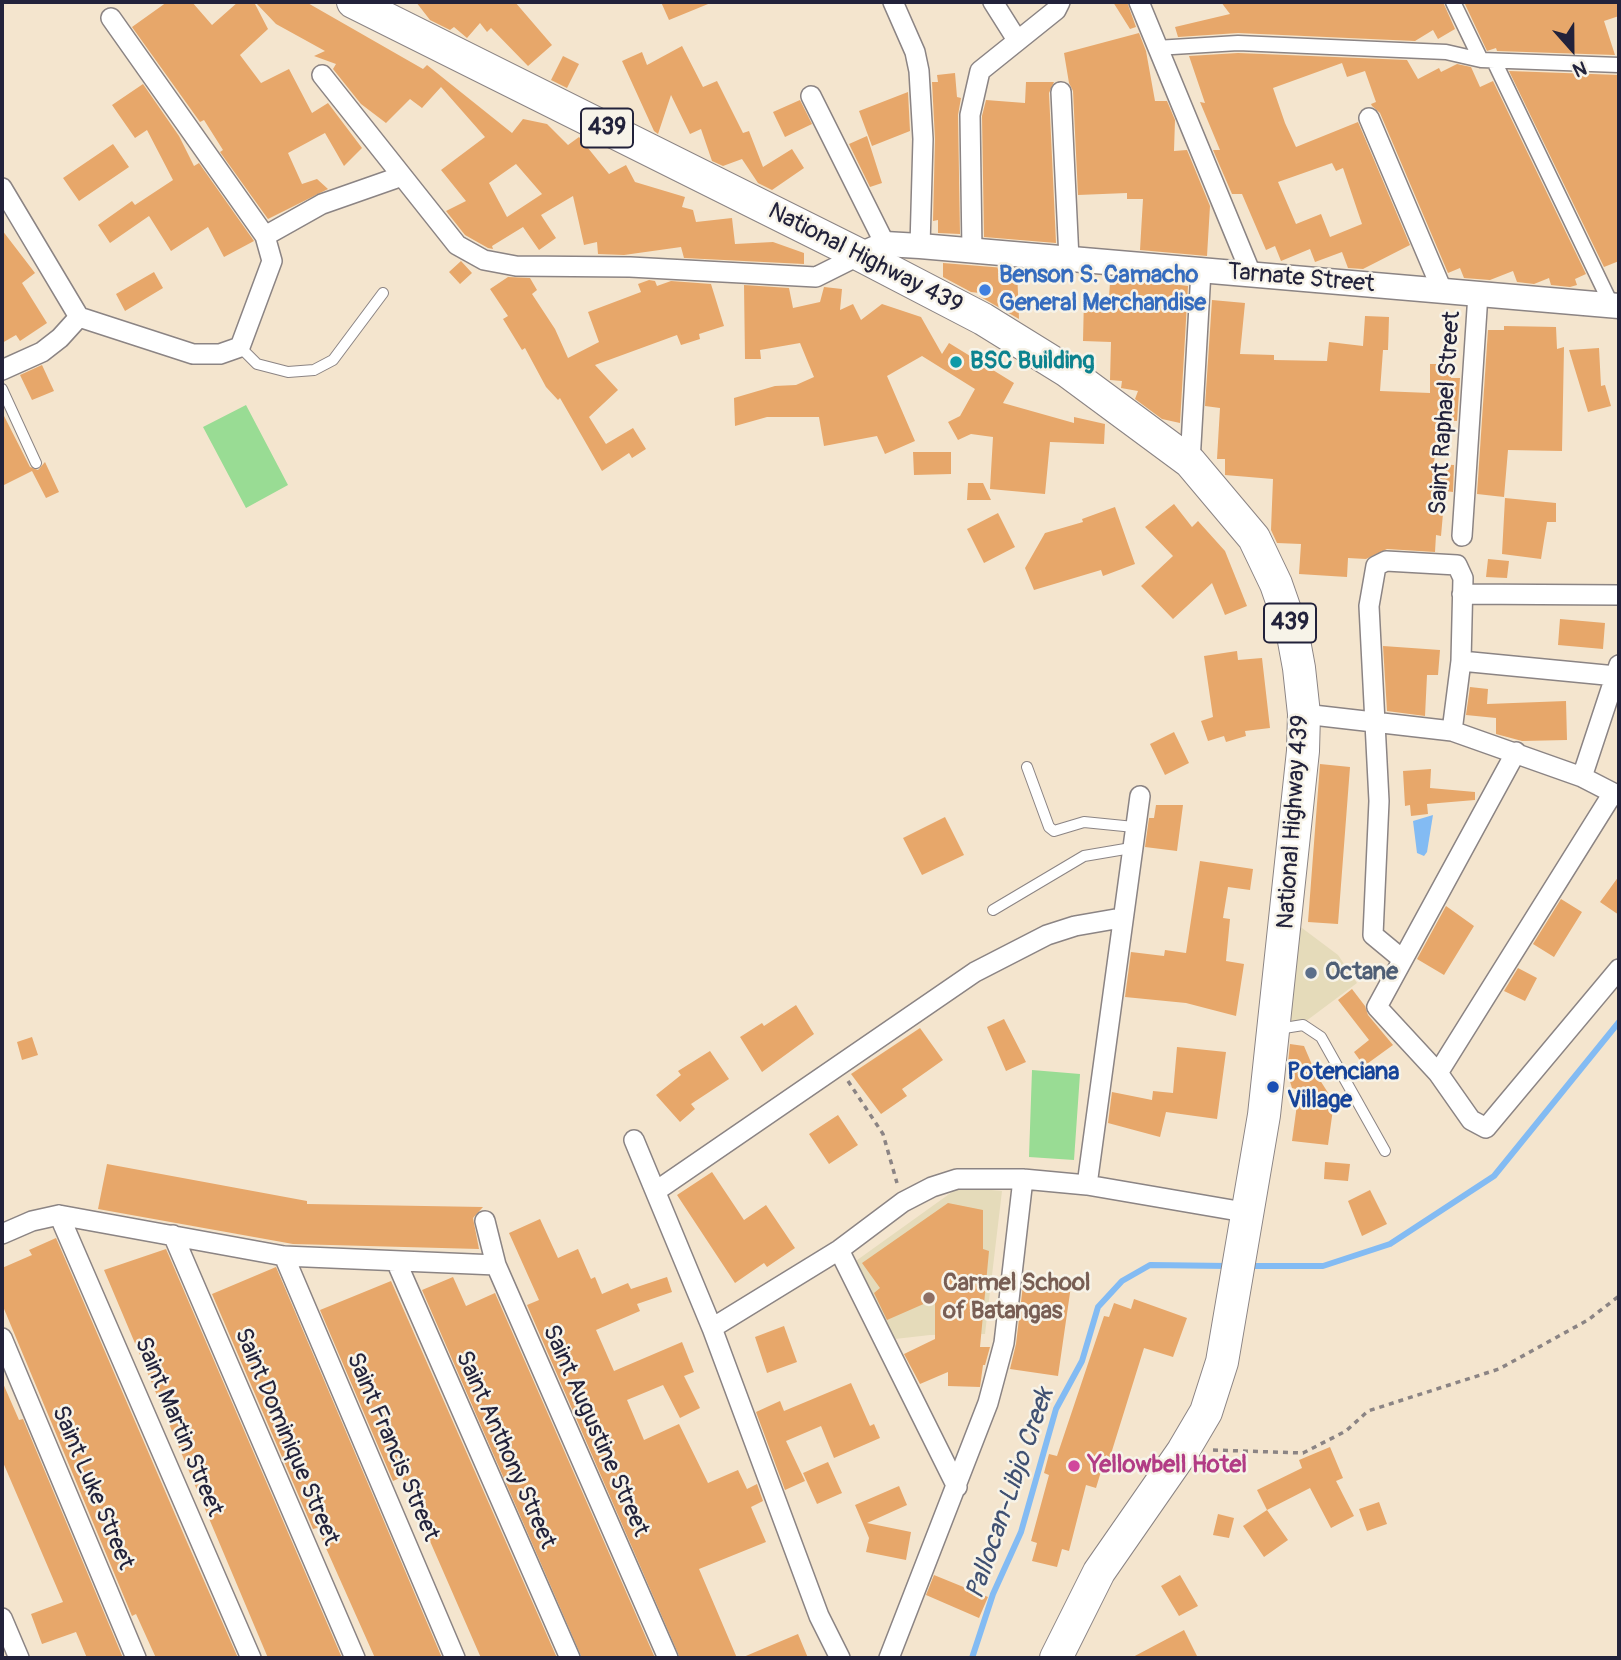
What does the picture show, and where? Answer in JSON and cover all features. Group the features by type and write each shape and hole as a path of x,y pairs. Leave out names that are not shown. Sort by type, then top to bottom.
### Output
{"main road":[{"name":"National Highway 439","path":"353,2 872,250 1067,371 1190,462 1254,538 1276,584 1292,630 1304,714 1289,897 1273,1030 1248,1224 1222,1362 1206,1412 1183,1451 1099,1572 1056,1658"}],"street":[{"path":"893,2 915,52 919,71 923,139 920,246"},
{"path":"993,2 1017,40"},
{"path":"972,251 970,115 980,71 1056,10 1060,2"},
{"path":"1139,2 1252,276"},
{"path":"1453,2 1488,61 1616,306"},
{"path":"2,188 79,317 193,354 220,354 240,347 272,261 270,246 111,18"},
{"path":"1156,48 1252,43 1446,51 1488,61 1619,65"},
{"path":"322,75 457,245 484,260 516,266 630,267 817,276 872,250 811,96"},
{"path":"1061,92 1069,259"},
{"path":"1369,118 1442,290"},
{"path":"265,236 322,204 402,176"},
{"name":"Tarnate Street","path":"872,250 920,246 1616,306"},
{"path":"1190,462 1201,271"},
{"name":"Saint Raphael Street","path":"1462,536 1478,293"},
{"path":"2,370 43,352 79,317"},
{"path":"1402,959 1374,935 1379,801 1369,606 1376,566 1386,561 1457,565 1463,578 1461,661 1452,731"},
{"path":"1462,594 1619,595"},
{"path":"1461,661 1618,670 1582,777"},
{"path":"1304,714 1373,719 1452,731 1582,777 1616,795 1438,1073"},
{"path":"1516,752 1377,1007 1438,1073 1471,1120 1486,1128 1619,969"},
{"path":"1087,1185 1121,918 1140,796"},
{"path":"656,1191 975,972 1047,935 1075,926 1121,918"},
{"path":"634,1140 712,1328 819,1616 840,1658"},
{"path":"712,1328 839,1250 902,1202 932,1187 957,1179 1023,1179 1087,1185 1248,1224"},
{"path":"889,1658 988,1403 1004,1342 1023,1179"},
{"path":"2,1234 32,1221 59,1215 284,1256 496,1265"},
{"name":"Saint Martin Street","path":"59,1215 251,1658"},
{"name":"Saint Augustine Street","path":"485,1221 496,1265 668,1658"},
{"name":"Saint Dominique Street","path":"173,1235 355,1658"},
{"path":"839,1250 957,1488"},
{"name":"Saint Francis Street","path":"284,1256 455,1658"},
{"name":"Saint Anthony Street","path":"396,1261 569,1658"},
{"name":"Saint Luke Street","path":"2,1338 136,1658"},
{"path":"2,1618 19,1658"}],"lane":[{"path":"240,347 257,364 288,372 314,370 333,360 383,293"},
{"path":"2,389 36,463"},
{"path":"1027,767 1049,827 1054,831 1084,822 1135,827"},
{"path":"992,910 1084,856 1131,848"},
{"path":"1273,1030 1303,1025 1321,1037 1385,1151"}],"path":[{"path":"836,1065 883,1134 902,1202"},
{"path":"1183,1451 1303,1453 1346,1431 1368,1411 1499,1369 1588,1320 1619,1296"}],"shaded area":[{"path":"1294,922 1338,955 1357,983 1286,1036"},
{"name":"Carmel School of Batangas","path":"959,1187 1002,1191 985,1334 930,1335 886,1340 853,1263"}],"green space":[{"path":"246,405 288,485 246,508 203,427"},
{"path":"1032,1070 1080,1074 1074,1160 1029,1157"}],"water":[{"path":"1433,815 1424,856 1417,853 1413,821"}],"building":[{"path":"167,2 192,2 212,25 238,2 254,2 268,29 240,55 261,83 289,69 312,113 328,103 362,148 344,166 325,133 288,153 302,184 317,179 328,189 268,219 220,152 223,150 204,120 200,122 132,27"},
{"path":"255,2 306,2 423,69 427,65 512,133 523,119 547,124 568,145 579,137 609,174 626,165 635,182 685,197 682,207 693,210 696,222 732,218 735,244 773,242 804,253 804,264 684,258 681,247 624,255 598,254 597,242 584,245 573,196 541,215 556,238 539,250 523,227 492,246 493,249 488,248 465,235 446,211 466,201 441,170 485,137 441,87 422,108 410,99 386,123 361,104 333,69 336,64 314,56 325,51 276,24","holes":["516,164 542,194 507,217 489,183"]},
{"path":"416,2 515,2 552,45 528,66 491,28 487,32 480,23 467,38 454,27 450,30 430,20"},
{"path":"661,2 713,2 669,20"},
{"path":"1113,2 1127,2 1136,27 1130,29"},
{"path":"1221,2 1443,2 1455,29 1438,39 1433,30 1415,41 1238,33 1178,37 1175,27 1230,14"},
{"path":"1464,2 1619,2 1619,16 1604,21 1615,55 1497,51 1496,48 1487,51"},
{"path":"1139,33 1146,51 1155,101 1167,101 1175,120 1174,151 1187,150 1210,206 1207,256 1140,250 1143,199 1127,199 1127,193 1078,195 1073,91 1064,53"},
{"path":"682,46 703,87 717,81 743,133 749,131 763,167 792,149 804,168 772,190 758,183 742,159 723,166 712,161 701,129 690,134 671,95 658,134 654,131 622,61 642,52 647,65"},
{"path":"1238,53 1407,60 1418,79 1439,68 1441,72 1457,64 1471,67 1480,87 1493,81 1586,274 1575,279 1577,285 1570,287 1551,285 1549,278 1534,284 1517,282 1513,271 1490,280 1464,278 1460,268 1448,273 1380,113 1371,104 1376,102 1365,71 1347,77 1342,63 1273,88 1285,123 1296,147 1358,122 1410,245 1363,269 1348,268 1342,252 1315,262 1310,249 1281,261 1275,246 1266,250 1242,194 1232,194 1213,150 1220,150 1200,102 1205,103 1189,56","holes":["1332,163 1336,171 1343,168 1362,224 1330,237 1321,214 1296,224 1278,182"]},
{"path":"563,56 579,64 567,88 551,80"},
{"path":"1509,71 1619,75 1619,261 1604,267"},
{"path":"955,73 957,97 961,98 958,115 960,234 938,233 938,220 933,221 935,139 932,82 938,82 937,75"},
{"path":"1026,82 1054,82 1049,93 1056,243 984,237 982,116 986,100 1025,103"},
{"path":"143,84 179,136 194,166 199,163 254,241 224,257 208,227 171,251 149,216 110,243 98,225 132,201 135,205 173,180 147,130 135,138 112,105"},
{"path":"908,92 910,131 872,146 859,111"},
{"path":"800,100 812,124 785,137 773,112"},
{"path":"867,136 882,183 870,187 849,144"},
{"path":"113,144 129,167 79,201 63,178"},
{"path":"2,230 35,273 22,283 47,323 20,341 16,335 2,343"},
{"path":"461,261 472,273 460,284 449,272"},
{"path":"943,263 1017,269 1019,319 979,296 979,293 971,292 943,277"},
{"path":"154,272 163,288 125,311 116,294"},
{"path":"508,277 530,278 537,290 532,294 555,329 568,358 599,342 588,312 641,292 638,284 649,280 655,281 657,286 671,281 711,284 724,326 699,334 700,339 681,345 677,335 595,365 618,390 589,417 606,444 633,428 646,449 632,458 629,453 602,471 560,398 558,400 546,387 525,348 522,350 503,319 508,316 490,289"},
{"path":"1138,280 1188,286 1180,423 1162,419 1135,399 1138,391 1121,388 1122,381 1110,380 1111,342 1083,341 1084,297 1109,299 1110,281"},
{"path":"744,285 789,288 793,308 820,302 824,287 842,289 840,310 853,304 861,320 882,304 921,317 942,354 949,343 1014,383 1003,403 1074,423 1074,417 1105,424 1104,444 1050,442 1045,494 990,489 993,437 971,434 958,440 948,422 960,416 975,389 922,356 887,376 915,441 885,454 877,436 824,446 819,417 767,417 735,426 734,398 775,386 796,385 814,377 800,343 760,350 761,359 745,359"},
{"path":"1212,300 1245,303 1240,354 1274,355 1274,360 1327,361 1329,342 1363,346 1365,316 1389,317 1388,350 1383,350 1380,391 1430,393 1430,364 1451,364 1451,378 1460,378 1457,421 1438,420 1434,464 1454,465 1453,492 1445,491 1441,536 1436,535 1435,552 1387,549 1366,559 1348,558 1347,577 1299,574 1301,544 1277,543 1271,530 1273,479 1225,475 1225,459 1217,459 1220,408 1205,406"},
{"path":"1504,326 1556,327 1557,349 1564,347 1562,451 1508,450 1504,497 1477,494 1488,330 1504,330"},
{"path":"1599,348 1601,386 1605,385 1611,406 1588,412 1569,350"},
{"path":"42,365 54,391 32,400 20,375"},
{"path":"2,412 30,467 38,470 45,462 59,492 46,498 32,471 2,486"},
{"path":"913,452 951,452 951,474 914,475"},
{"path":"968,483 983,483 991,500 967,500"},
{"path":"1505,498 1556,503 1556,522 1547,522 1541,559 1502,554"},
{"path":"1174,504 1192,527 1198,521 1225,551 1247,606 1225,615 1212,583 1173,619 1141,586 1173,556 1145,527"},
{"path":"1115,507 1135,564 1103,576 1101,570 1034,590 1025,568 1045,533 1083,522 1082,519"},
{"path":"998,513 1015,547 984,563 967,529"},
{"path":"1488,559 1509,561 1507,578 1486,577"},
{"path":"1560,619 1605,623 1603,649 1558,645"},
{"path":"1383,646 1440,650 1438,675 1427,675 1425,716 1387,711"},
{"path":"1237,651 1238,660 1262,658 1270,728 1245,731 1246,736 1226,742 1224,736 1208,741 1201,721 1213,717 1204,656"},
{"path":"1470,687 1488,689 1487,704 1566,701 1567,740 1522,741 1496,734 1496,718 1466,715"},
{"path":"1174,732 1189,763 1165,775 1150,744"},
{"path":"1320,764 1350,767 1338,924 1308,922"},
{"path":"1431,769 1430,788 1475,792 1475,800 1427,804 1428,814 1411,816 1410,805 1405,806 1403,771"},
{"path":"1156,805 1183,805 1177,851 1145,847 1149,818 1154,818"},
{"path":"945,817 964,855 922,875 903,838"},
{"path":"1200,861 1253,869 1250,890 1228,887 1223,918 1230,919 1226,961 1244,964 1236,1016 1186,1003 1125,997 1131,952 1164,956 1165,950 1186,953"},
{"path":"1619,876 1619,915 1600,902"},
{"path":"1561,899 1582,912 1554,957 1533,944"},
{"path":"1446,906 1474,926 1444,975 1417,959"},
{"path":"1518,968 1537,978 1525,1001 1504,991"},
{"path":"1352,989 1365,1006 1368,1015 1393,1045 1364,1066 1354,1052 1369,1040 1338,1000"},
{"path":"796,1005 814,1034 762,1072 740,1037 762,1023 764,1026"},
{"path":"1004,1019 1026,1062 1006,1071 987,1027"},
{"path":"920,1028 943,1060 902,1089 907,1096 881,1114 851,1074"},
{"path":"32,1037 38,1055 22,1060 17,1042"},
{"path":"1290,1044 1304,1046 1316,1074 1334,1102 1328,1145 1292,1141 1299,1090 1292,1088 1287,1072"},
{"path":"1177,1047 1226,1052 1217,1119 1166,1112 1160,1137 1108,1123 1112,1092 1152,1100 1153,1091 1173,1093"},
{"path":"710,1051 729,1079 691,1104 695,1109 680,1122 656,1095 681,1075 678,1071"},
{"path":"838,1115 858,1145 829,1164 809,1134"},
{"path":"1325,1162 1350,1164 1348,1181 1324,1179"},
{"path":"107,1164 307,1201 307,1204 483,1207 473,1218 479,1249 293,1244 98,1209"},
{"path":"712,1172 744,1220 766,1205 795,1248 767,1267 764,1263 735,1283 677,1195"},
{"path":"1370,1190 1387,1224 1362,1236 1348,1201"},
{"name":"Carmel School of Batangas","path":"948,1203 983,1210 983,1249 989,1251 980,1347 990,1347 983,1365 980,1387 948,1386 948,1372 920,1384 904,1354 935,1339 935,1299 887,1320 874,1293 880,1288 862,1263"},
{"path":"540,1219 558,1258 578,1249 591,1279 595,1277 602,1294 628,1283 631,1289 667,1277 672,1292 637,1304 640,1311 596,1330 614,1371 682,1342 694,1372 684,1376 700,1408 680,1418 663,1385 627,1400 644,1440 679,1424 708,1483 738,1470 747,1489 757,1484 763,1501 751,1507 766,1542 699,1569 737,1658 680,1658 527,1305 539,1300 509,1233"},
{"path":"56,1238 238,1658 156,1658 136,1614 132,1616 2,1304 2,1268 32,1255 29,1250"},
{"path":"166,1249 342,1658 268,1658 104,1270"},
{"path":"276,1267 442,1658 375,1658 317,1528 313,1529 212,1294"},
{"path":"453,1277 466,1306 495,1293 655,1658 582,1658 422,1290"},
{"path":"391,1281 557,1658 481,1658 402,1477 393,1481 320,1310"},
{"path":"1023,1285 1071,1286 1058,1376 1010,1369 1016,1344"},
{"path":"1134,1299 1187,1318 1173,1357 1144,1348 1110,1457 1106,1455 1096,1488 1086,1485 1069,1551 1062,1549 1057,1567 1032,1561 1037,1543 1031,1541 1049,1475 1044,1473 1049,1454 1057,1456 1104,1316 1109,1317 1114,1303 1131,1309"},
{"path":"784,1326 797,1362 767,1373 755,1337"},
{"path":"2,1381 19,1420 23,1419 123,1658 87,1658 76,1632 42,1644 31,1614 63,1602 2,1460"},
{"path":"851,1383 870,1426 874,1424 880,1438 834,1458 821,1426 786,1441 805,1481 785,1490 756,1412 780,1401 784,1411"},
{"path":"1330,1447 1343,1478 1336,1481 1354,1516 1331,1528 1310,1488 1267,1510 1257,1490 1302,1468 1299,1460"},
{"path":"828,1462 842,1493 817,1504 803,1473"},
{"path":"899,1486 907,1505 867,1523 911,1532 906,1560 866,1552 869,1538 855,1505"},
{"path":"1379,1502 1387,1524 1367,1531 1359,1509"},
{"path":"1267,1510 1288,1540 1264,1557 1243,1526"},
{"path":"1218,1514 1234,1518 1229,1538 1213,1535"},
{"path":"934,1575 988,1597 979,1618 926,1595"},
{"path":"1180,1575 1198,1606 1179,1616 1161,1586"},
{"path":"1184,1630 1198,1658 1131,1658"},
{"path":"798,1634 808,1658 741,1658"}],"waterway":[{"name":"Pallocan-Libjo Creek","path":"1249,1266 1323,1266 1390,1244 1494,1176 1619,1022"},
{"name":"Pallocan-Libjo Creek","path":"972,1658 993,1594 1021,1532 1056,1409 1082,1361 1098,1307 1122,1281 1150,1265 1228,1266"}],"place":[{"name":"Benson S. Camacho General Merchandise","path":"985,290"},
{"name":"BSC Building","path":"956,362"},
{"name":"Octane","path":"1311,973"},
{"name":"Potenciana Village","path":"1273,1087"},
{"name":"Carmel School of Batangas","path":"929,1298"},
{"name":"Yellowbell Hotel","path":"1074,1466"}]}
